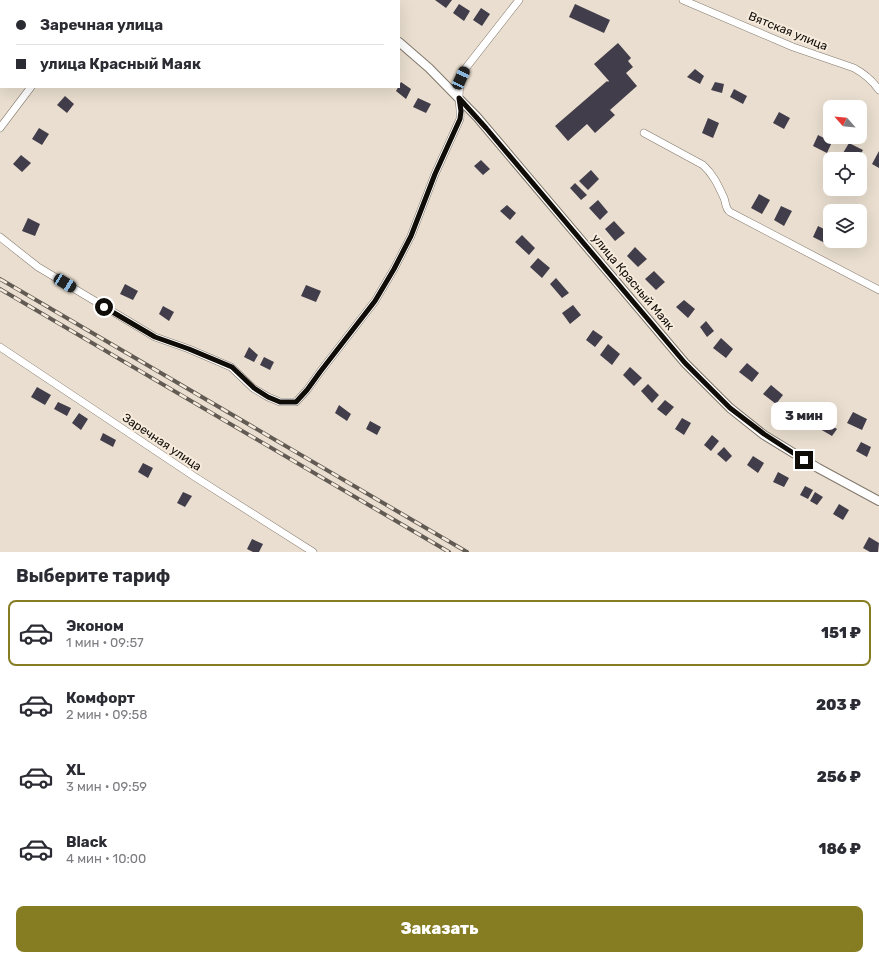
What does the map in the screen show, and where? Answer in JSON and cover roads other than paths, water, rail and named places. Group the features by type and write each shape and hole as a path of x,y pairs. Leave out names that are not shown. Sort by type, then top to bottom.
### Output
{"street":[{"path":"0,237 38,267 155,337 232,367 254,388 268,397 280,402 296,402 307,390 375,301 394,269 411,236 435,174 460,119 461,111 459,98 461,78 465,69 519,0"},
{"name":"Вятская улица","path":"683,0 793,47 854,68 872,80 879,90"},
{"name":"улица Красный Маяк","path":"400,43 429,68 477,117 685,363 730,408 764,434 818,468 879,501"},
{"path":"0,128 30,88"},
{"path":"644,133 708,169 725,200 726,207 730,212 879,290"},
{"name":"Заречная улица","path":"0,347 195,477 313,552"}],"railway":[{"path":"0,279 467,552"},
{"path":"0,289 449,552"}]}
